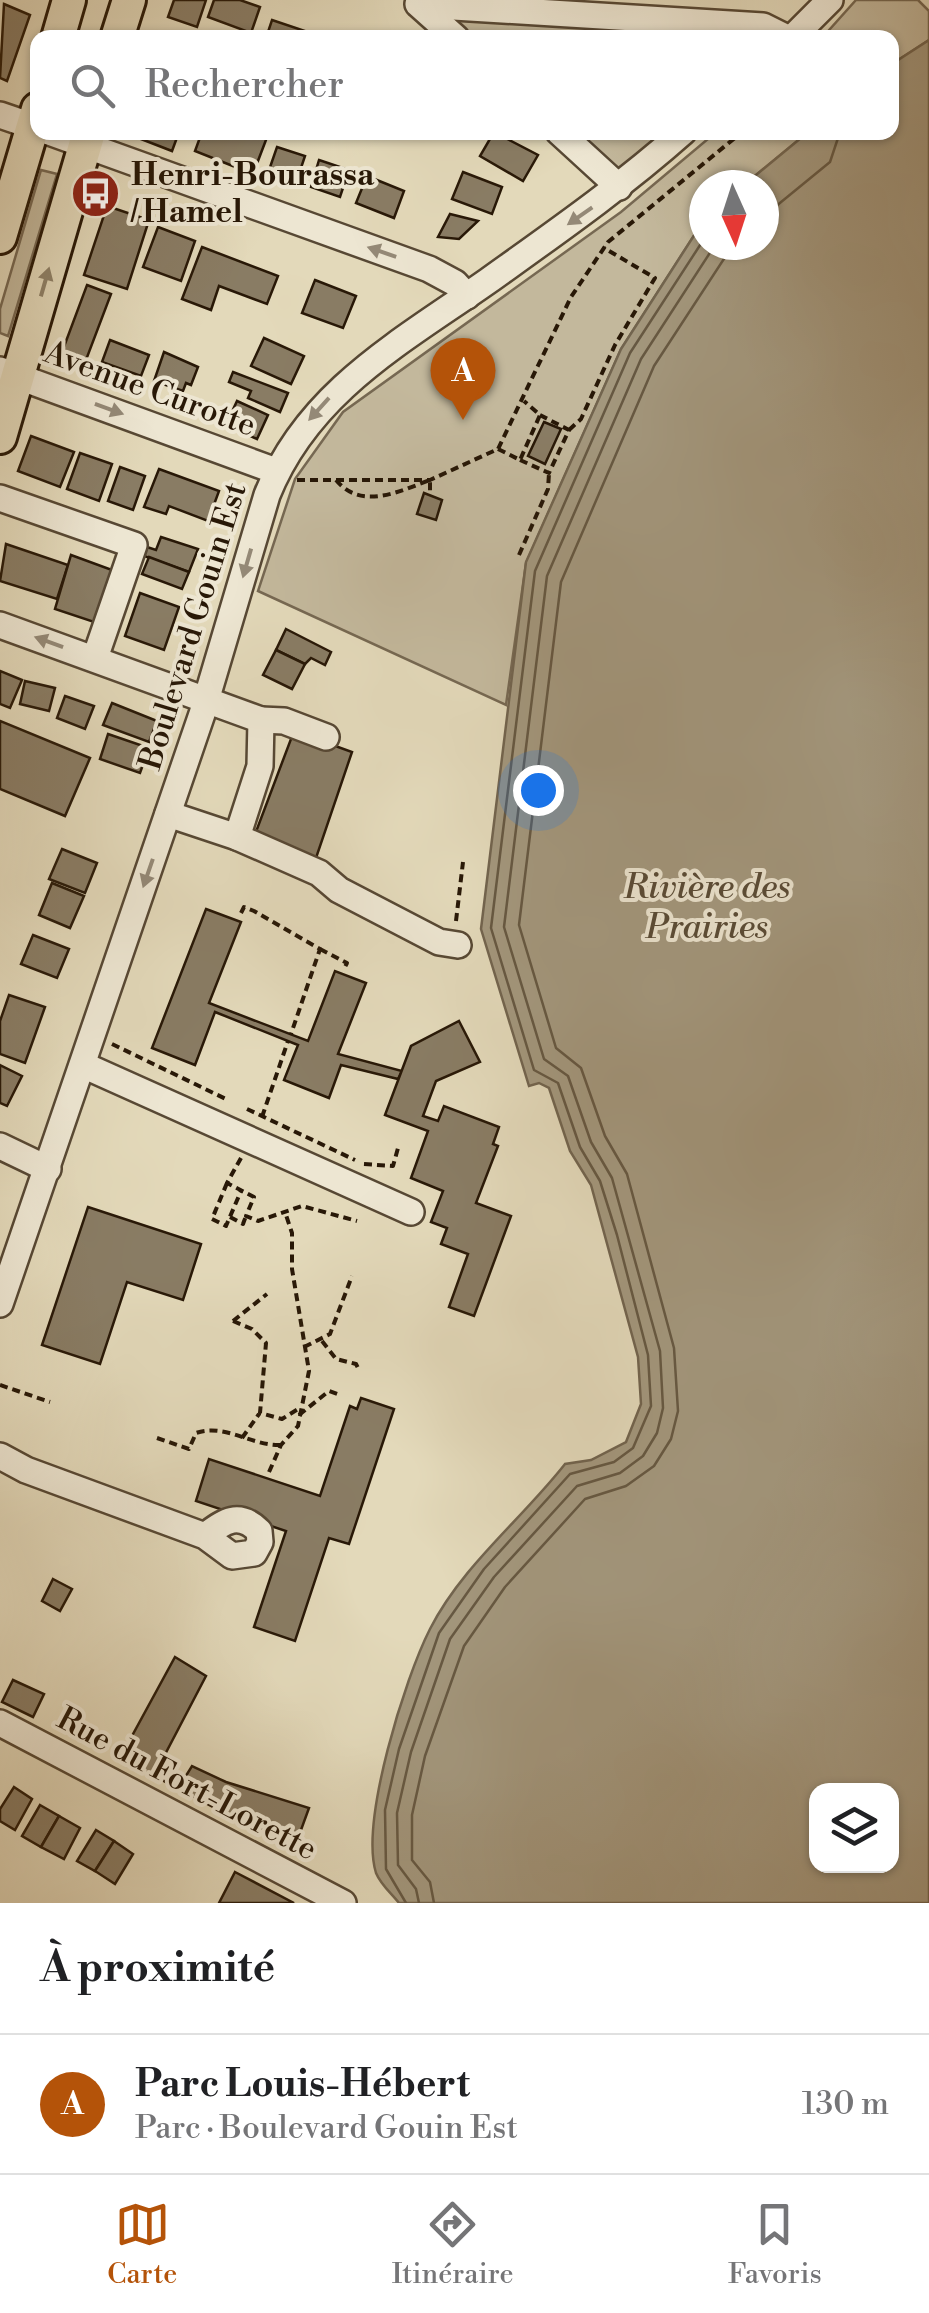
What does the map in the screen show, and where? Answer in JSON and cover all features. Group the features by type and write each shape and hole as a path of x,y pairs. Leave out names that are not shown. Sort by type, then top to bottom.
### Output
{"main road":[{"path":"60,30 69,0"},
{"path":"120,30 129,0"},
{"path":"0,237 33,140"},
{"path":"0,437 9,372 87,140"}],"street":[{"path":"798,30 830,0"},
{"path":"415,2 764,26 772,30"},
{"path":"415,2 447,30"},
{"path":"0,115 30,122"},
{"path":"90,140 419,265 452,280 466,296"},
{"path":"568,140 619,187"},
{"name":"Boulevard Gouin Est","path":"0,1304 284,474 307,423 338,389 619,187 674,140"},
{"name":"Avenue Curotte","path":"9,372 284,474"},
{"path":"0,498 134,546 95,658"},
{"path":"0,625 261,720 284,721 326,737"},
{"path":"236,837 260,766 261,720"},
{"path":"168,814 236,837 320,873 339,890 439,942 458,945"},
{"path":"84,1065 411,1212"},
{"path":"0,1146 48,1168"},
{"path":"0,1456 26,1470 206,1536"},
{"name":"Rue du Fort-Lorette","path":"0,1723 343,1903"}],"path":[{"path":"336,480 350,494 373,496 430,480 498,449 571,297 604,248 619,231 732,140"},
{"path":"618,223 619,231"},
{"path":"519,555 548,490 549,473 570,430 581,419 615,344 655,278 604,248"},
{"path":"524,401 540,416 570,430"},
{"path":"520,460 540,416"},
{"path":"498,449 549,473"},
{"path":"284,474 336,480 430,480"},
{"path":"430,480 430,496"},
{"path":"458,945 456,909 462,862"},
{"path":"242,913 244,907 254,912 346,962 345,967"},
{"path":"291,1034 320,949"},
{"path":"256,1131 288,1041"},
{"path":"108,1042 228,1100"},
{"path":"246,1109 365,1165 393,1166 398,1148"},
{"path":"242,1191 226,1226 212,1219 246,1148"},
{"path":"228,1183 254,1198 244,1224 230,1218"},
{"path":"246,1216 258,1221 302,1206 357,1222"},
{"path":"269,1472 280,1445 298,1426 308,1371 292,1270 292,1234 285,1212"},
{"path":"304,1347 322,1341 336,1322 352,1276"},
{"path":"242,1438 260,1413 266,1344 252,1328 233,1321 266,1294"},
{"path":"322,1341 336,1359 356,1364 359,1370"},
{"path":"0,1385 50,1402"},
{"path":"260,1413 282,1419 329,1390 340,1395"},
{"path":"157,1438 189,1449 200,1431 217,1429 280,1445"}],"shaded area":[{"path":"856,0 918,0 929,11 929,40 899,59 899,30 829,30"},
{"path":"460,16 633,30 463,30 456,18"},
{"path":"583,140 655,140 617,170"},
{"path":"707,140 799,140 762,170 689,170 689,243 621,349 526,563 506,705 258,591 295,479 343,412 621,212"},
{"path":"41,170 57,174 8,336 0,333 0,309"}],"water":[{"name":"Rivière des Prairies","path":"929,40 929,1903 399,1903 376,1873 374,1820 379,1786 409,1680 430,1629 475,1564 565,1464 591,1460 626,1442 641,1404 638,1357 591,1185 570,1151 549,1088 539,1083 529,1086 481,929 526,562 621,349 689,243 689,260 779,260 779,170 762,170 799,140 899,140 899,59"}],"building":[{"path":"174,0 206,0 197,27 168,17"},
{"path":"214,0 240,0 260,7 252,30 208,17"},
{"path":"4,4 30,15 7,81 0,78"},
{"path":"272,20 302,30 269,30"},
{"path":"144,140 176,140 172,151"},
{"path":"199,140 266,140 253,174 195,151"},
{"path":"489,140 509,140 538,155 523,181 480,156"},
{"path":"277,147 305,156 296,183 268,173"},
{"path":"319,160 349,170 340,197 311,187"},
{"path":"463,172 502,187 492,214 452,199"},
{"path":"367,176 404,191 394,218 356,203"},
{"path":"107,206 149,220 127,289 84,275"},
{"path":"450,214 478,221 459,239 438,237"},
{"path":"158,227 195,241 181,281 143,267"},
{"path":"202,247 278,276 267,304 219,286 211,310 182,299"},
{"path":"315,280 356,296 343,328 302,313"},
{"path":"87,285 111,294 86,360 62,352"},
{"path":"264,338 304,356 291,384 251,366"},
{"path":"110,340 149,355 141,376 102,362"},
{"path":"164,352 198,367 191,385 186,383 183,391 154,381"},
{"path":"233,372 288,393 280,412 248,398 251,391 229,382"},
{"path":"237,401 268,415 257,439 226,425"},
{"path":"544,422 561,429 545,464 528,456"},
{"path":"31,436 74,452 60,487 18,471"},
{"path":"80,453 112,464 99,501 67,489"},
{"path":"120,467 145,476 133,510 108,501"},
{"path":"159,469 219,491 208,521 169,506 166,514 144,507"},
{"path":"424,493 442,500 436,520 417,514"},
{"path":"161,537 198,549 189,572 141,555 147,547 156,550"},
{"path":"6,544 68,565 57,599 0,581"},
{"path":"71,555 112,570 94,622 55,609"},
{"path":"149,557 189,572 182,589 142,574"},
{"path":"140,593 179,607 164,650 125,636"},
{"path":"286,629 331,652 325,665 311,658 305,664 276,650"},
{"path":"276,650 305,664 292,689 263,675"},
{"path":"0,671 22,680 10,708 0,704"},
{"path":"25,681 55,688 49,711 20,704"},
{"path":"65,696 94,706 85,729 57,718"},
{"path":"112,703 157,721 149,742 103,725"},
{"path":"0,721 90,758 65,816 0,789"},
{"path":"294,731 352,752 316,858 254,837"},
{"path":"108,734 149,748 140,773 100,759"},
{"path":"62,849 97,863 85,893 49,879"},
{"path":"52,883 84,896 70,928 39,915"},
{"path":"206,909 241,922 209,1003 308,1041 335,971 366,983 338,1054 402,1071 398,1079 341,1065 329,1098 284,1080 298,1045 215,1012 195,1065 152,1048"},
{"path":"33,935 69,949 57,978 21,964"},
{"path":"9,995 45,1007 25,1063 0,1054 0,1021"},
{"path":"459,1021 480,1062 436,1081 423,1116 438,1121 444,1106 499,1127 493,1144 498,1146 476,1203 511,1216 474,1316 449,1307 468,1254 441,1244 447,1228 431,1222 443,1191 411,1178 428,1131 385,1115 411,1046"},
{"path":"0,1065 22,1076 7,1106 0,1103"},
{"path":"88,1207 201,1244 183,1300 127,1282 100,1364 42,1345"},
{"path":"361,1398 394,1409 349,1544 329,1538 295,1641 254,1627 286,1531 196,1501 209,1459 320,1496 350,1406 357,1409"},
{"path":"53,1579 72,1589 60,1611 42,1601"},
{"path":"175,1657 206,1676 159,1766 184,1779 192,1766 226,1782 309,1808 297,1841 236,1819 120,1758"},
{"path":"13,1680 44,1694 33,1717 2,1702"},
{"path":"14,1787 32,1799 15,1830 0,1821 0,1809"},
{"path":"40,1805 59,1816 41,1847 22,1836"},
{"path":"59,1816 80,1828 64,1859 41,1847"},
{"path":"96,1830 114,1841 95,1871 77,1861"},
{"path":"114,1841 133,1854 115,1884 95,1871"},
{"path":"235,1872 294,1903 219,1903"}],"place":[{"name":"Henri-Bourassa / Hamel","path":"96,193"},
{"name":"Parc Louis-Hébert","path":"463,420"}]}
